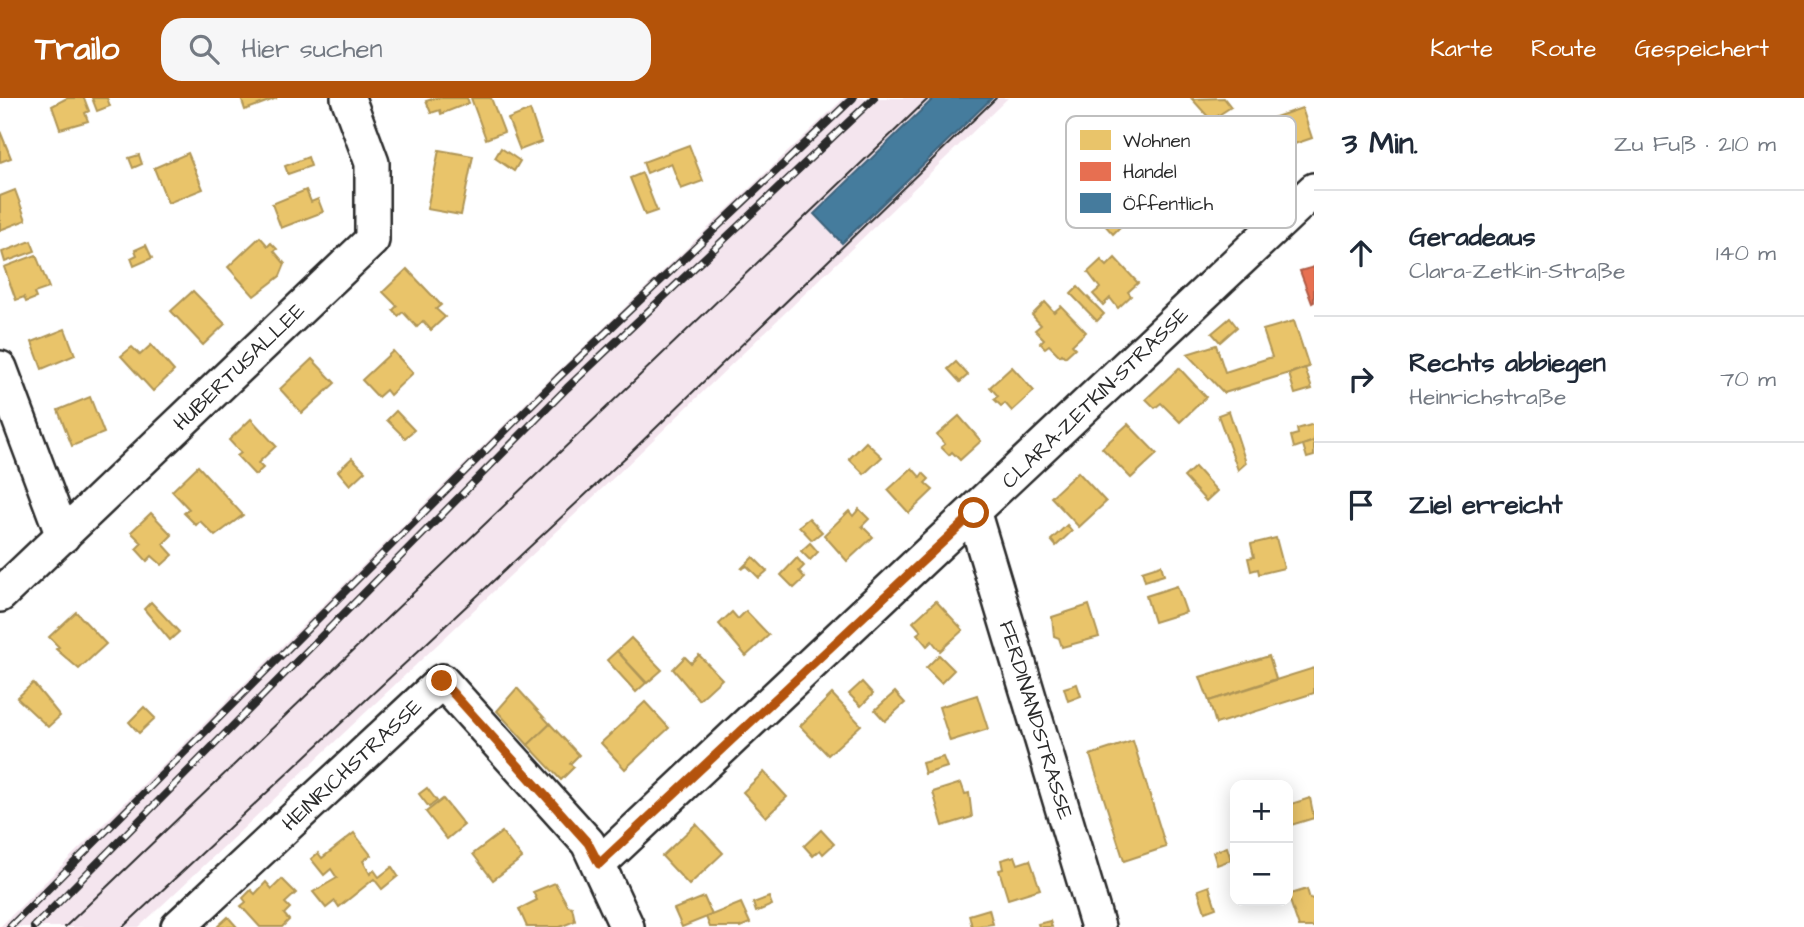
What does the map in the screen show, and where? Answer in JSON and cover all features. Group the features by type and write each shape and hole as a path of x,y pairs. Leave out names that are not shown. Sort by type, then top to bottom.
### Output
{"street":[{"name":"HUBERTUSALLEE","path":"0,595 372,240 372,163 348,98"},
{"name":"CLARA-ZETKIN-STRASSE","path":"1296,207 1314,190"},
{"name":"CLARA-ZETKIN-STRASSE","path":"599,864 1274,228"},
{"path":"0,368 63,536"},
{"name":"FERDINANDSTRASSE","path":"974,513 1098,927"},
{"name":"HEINRICHSTRASSE","path":"178,927 442,681 588,843 599,864"},
{"path":"599,864 627,927"}],"shaded area":[{"path":"844,98 1008,98 626,466 139,927 0,927 549,380"}],"building: Wohnen":[{"path":"67,98 84,98 89,111 85,113 88,121 60,129 52,106"},
{"path":"92,98 107,98 110,106 97,111"},
{"path":"241,98 277,98 245,110"},
{"path":"435,98 467,98 469,103 441,114 440,110 431,113 426,101"},
{"path":"471,98 491,98 504,132 486,139"},
{"path":"1224,98 1231,107 1217,116 1207,116 1192,99"},
{"path":"1302,108 1312,138 1296,143 1296,116 1279,116"},
{"path":"530,110 541,142 520,150 508,119"},
{"path":"0,131 11,158 0,162"},
{"path":"689,145 703,181 681,189 671,163 647,173 643,162"},
{"path":"501,148 520,161 514,171 495,158"},
{"path":"439,150 473,156 461,215 427,209"},
{"path":"188,153 203,189 168,203 154,168"},
{"path":"139,155 142,164 133,168 129,158"},
{"path":"308,157 311,166 288,174 285,166"},
{"path":"642,173 657,211 645,215 630,178"},
{"path":"15,190 26,220 0,230 0,196"},
{"path":"306,190 311,202 318,199 323,212 281,228 272,204"},
{"path":"1108,228 1119,228 1113,234"},
{"path":"260,237 268,246 271,243 277,249 274,251 285,264 280,276 254,296 228,267"},
{"path":"31,241 35,251 5,262 2,252"},
{"path":"146,245 152,258 134,266 131,258 137,255 135,250"},
{"path":"36,255 49,288 34,293 36,298 26,302 24,297 16,300 4,267"},
{"path":"1115,258 1138,283 1128,292 1131,296 1118,308 1110,298 1103,305 1093,294 1100,288 1088,272 1101,260 1107,266"},
{"path":"407,269 441,305 436,309 445,317 431,330 423,321 417,327 403,312 398,316 393,310 397,306 383,292"},
{"path":"1078,287 1104,314 1097,321 1071,294"},
{"path":"193,291 225,324 203,345 171,311"},
{"path":"1045,302 1054,312 1061,306 1086,332 1072,345 1075,348 1065,357 1062,354 1060,356 1049,345 1045,348 1040,343 1044,339 1035,330 1041,325 1032,315"},
{"path":"1230,318 1237,327 1220,342 1212,333"},
{"path":"1294,321 1309,367 1224,393 1187,354 1216,345 1225,372 1272,357 1263,330"},
{"path":"65,329 75,355 42,369 32,342"},
{"path":"151,345 174,371 153,391 121,356 132,347 140,355"},
{"path":"393,351 413,373 390,395 386,390 378,397 362,380"},
{"path":"312,359 335,383 302,413 280,389"},
{"path":"956,362 968,375 960,382 948,369"},
{"path":"1012,367 1034,391 1012,411 1005,403 1001,406 994,399 998,396 990,387"},
{"path":"1179,368 1206,397 1180,422 1161,403 1155,408 1146,399"},
{"path":"1305,368 1312,389 1295,394 1289,374"},
{"path":"90,397 104,433 72,446 58,410"},
{"path":"396,411 414,430 405,438 387,420"},
{"path":"1229,411 1246,463 1238,470 1218,415"},
{"path":"959,416 981,441 960,460 941,447 945,444 937,435"},
{"path":"251,419 276,446 258,463 263,468 255,475 237,456 241,453 229,440"},
{"path":"1128,424 1157,454 1131,478 1102,448"},
{"path":"1314,424 1314,441 1294,448 1291,436 1298,434 1297,429"},
{"path":"1314,441 1314,456 1307,458 1303,445"},
{"path":"866,442 882,457 864,474 849,459"},
{"path":"352,458 365,471 350,485 338,471"},
{"path":"198,466 243,515 215,536 200,521 196,525 184,513 189,509 172,491"},
{"path":"1195,467 1217,491 1206,501 1184,477"},
{"path":"912,468 920,477 923,473 929,479 925,483 933,490 909,513 888,490"},
{"path":"1078,472 1106,502 1079,527 1051,497"},
{"path":"859,509 869,519 862,526 873,537 847,561 824,535 849,511 853,516"},
{"path":"151,513 172,535 163,544 173,555 162,565 152,556 147,561 136,549 142,543 131,532"},
{"path":"809,518 822,532 812,540 799,526"},
{"path":"1067,525 1072,531 1056,546 1051,540"},
{"path":"1276,538 1284,568 1259,574 1258,569 1251,571 1248,558 1254,557 1251,544"},
{"path":"810,543 818,552 810,560 801,551"},
{"path":"753,557 767,571 759,578 747,566 741,569"},
{"path":"797,558 804,566 799,571 805,578 794,588 781,575"},
{"path":"1161,565 1164,575 1145,581 1142,571"},
{"path":"1177,586 1186,612 1154,622 1146,596"},
{"path":"936,601 963,630 940,651 932,641 927,646 917,634 921,631 913,622"},
{"path":"151,602 179,632 170,640 144,609"},
{"path":"1089,605 1099,637 1062,647 1059,638 1054,636 1052,617"},
{"path":"746,611 769,635 746,656 719,624 732,612 738,619"},
{"path":"76,612 106,644 79,669 56,649 59,647 49,637"},
{"path":"631,638 662,670 647,683 617,651"},
{"path":"617,651 646,683 636,692 607,660"},
{"path":"699,655 722,679 699,700 673,669 685,657 691,663"},
{"path":"939,655 954,670 941,683 926,668"},
{"path":"1269,656 1276,679 1209,701 1200,677"},
{"path":"1314,668 1314,693 1216,724 1209,701"},
{"path":"862,682 873,694 861,706 849,694"},
{"path":"33,683 60,716 48,727 17,698"},
{"path":"1077,684 1081,696 1068,701 1064,688"},
{"path":"517,688 550,724 528,745 497,711"},
{"path":"895,692 905,703 885,721 875,710"},
{"path":"832,694 861,725 828,755 800,726"},
{"path":"977,695 988,729 950,741 939,707"},
{"path":"645,702 669,728 625,769 601,743"},
{"path":"144,707 155,718 139,733 129,722"},
{"path":"550,724 579,755 570,764 574,767 561,780 528,745"},
{"path":"1133,741 1166,847 1124,861 1090,755"},
{"path":"943,757 947,767 925,774 922,763"},
{"path":"764,772 787,797 766,817 743,792"},
{"path":"961,783 965,794 969,793 972,817 943,826 933,792"},
{"path":"427,788 437,801 429,807 419,794"},
{"path":"1310,798 1314,818 1293,824 1293,803"},
{"path":"443,799 464,825 447,839 426,812"},
{"path":"696,824 723,853 689,885 662,856"},
{"path":"821,830 834,844 823,854 820,850 813,856 804,846"},
{"path":"502,832 522,858 493,880 473,854"},
{"path":"354,833 371,855 363,861 370,874 374,870 379,877 392,867 398,876 382,889 374,879 339,907 335,901 326,908 313,892 337,878 331,869 324,875 311,859 318,853 322,858"},
{"path":"1227,847 1230,860 1217,865 1213,852"},
{"path":"1015,856 1018,864 1030,860 1040,889 1008,899 999,870 1003,869 1001,860"},
{"path":"282,879 296,893 285,903 290,908 284,914 289,920 282,927 260,927 241,906 246,902 243,898 251,890 255,894 266,882 272,889"},
{"path":"555,883 568,906 572,907 575,921 560,927 527,927 519,909 537,900 533,892"},
{"path":"1209,886 1216,908 1205,912 1198,890"},
{"path":"1307,889 1310,899 1314,898 1314,927 1299,927 1292,906 1293,893"},
{"path":"704,897 712,915 682,927 674,909"},
{"path":"769,897 772,905 756,912 753,903"},
{"path":"741,903 750,923 740,927 710,927 706,917"},
{"path":"989,909 993,924 972,927 969,915"},
{"path":"228,917 237,927 218,926"},
{"path":"1050,921 1052,927 1039,927 1038,924"}],"building: Handel":[{"path":"1314,267 1314,302 1312,303 1300,271"}],"building: Öffentlich":[{"path":"934,98 992,98 842,243 814,214"}],"tram line":[{"path":"65,927 929,98"},
{"path":"123,927 629,454 996,98"}],"railway":[{"path":"10,927 558,378 853,98"},
{"path":"34,927 567,388 874,98"}],"route":[{"path":"442,681 588,843 599,864 974,513"}]}
